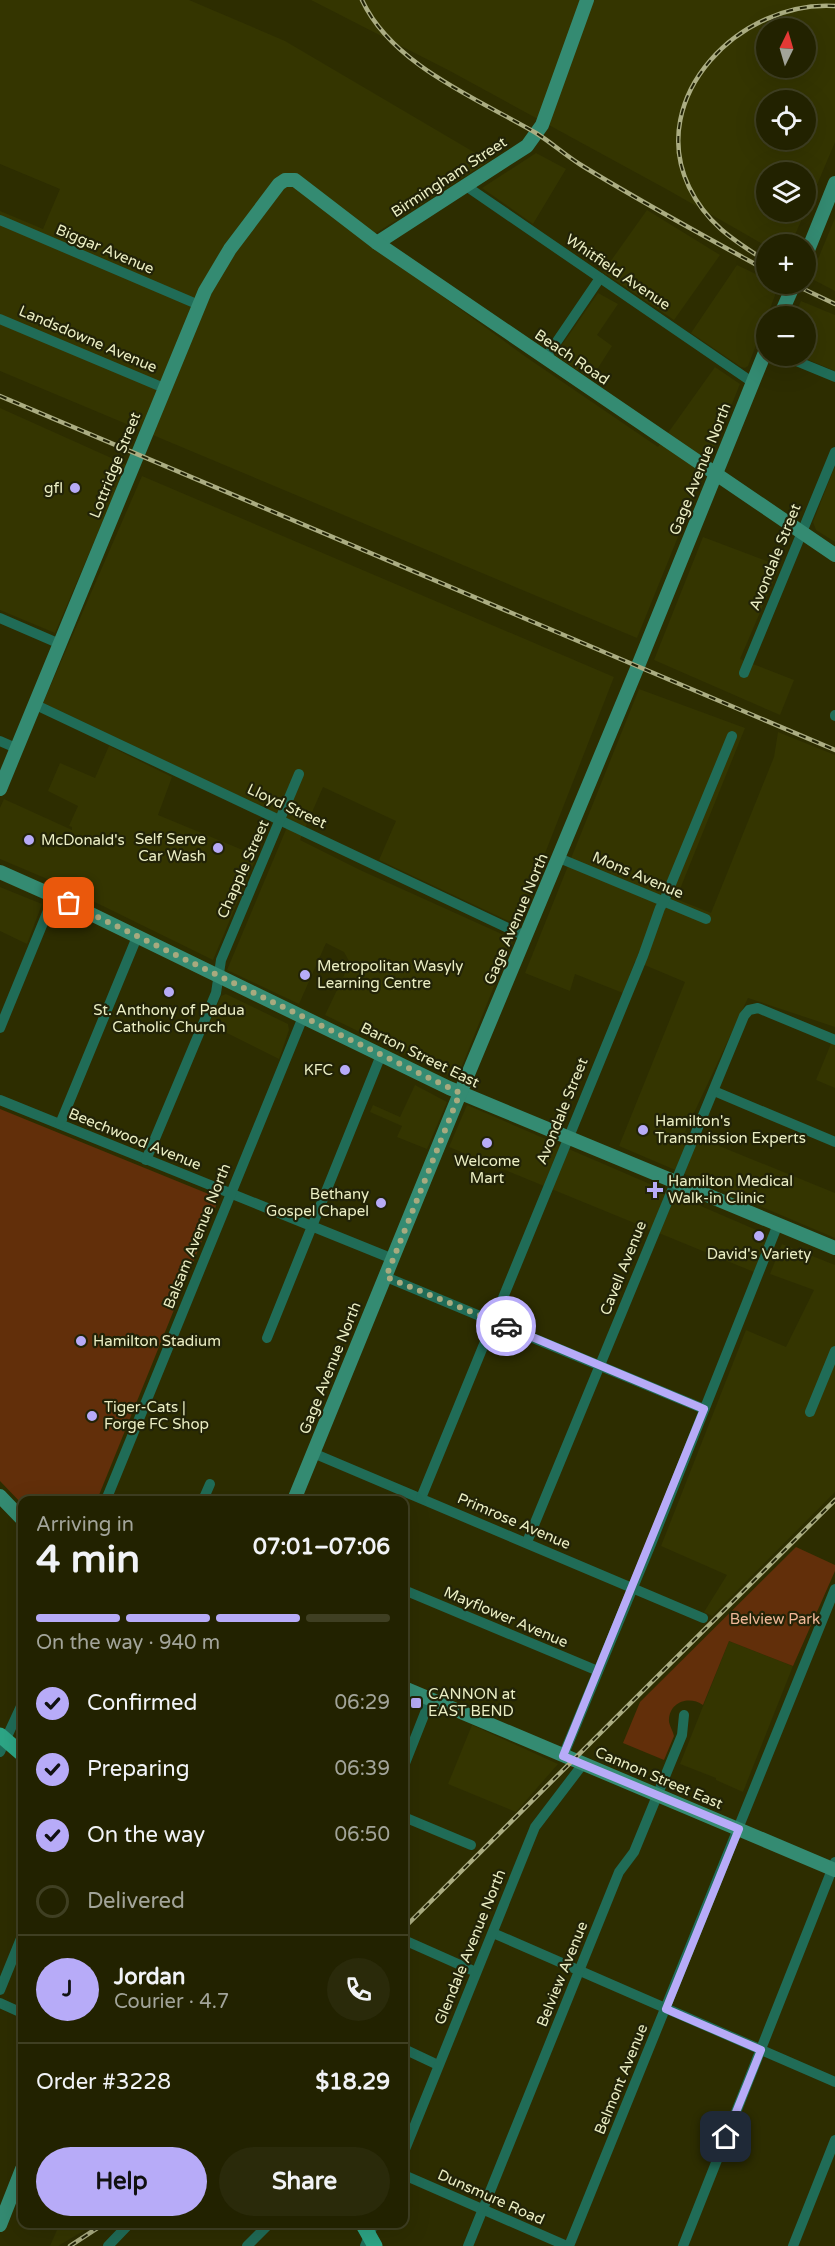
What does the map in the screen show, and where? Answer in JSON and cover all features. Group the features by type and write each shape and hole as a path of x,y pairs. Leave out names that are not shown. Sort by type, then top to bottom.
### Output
{"main road":[{"name":"Birmingham Street","path":"377,243 527,146 548,110 587,0"},
{"name":"Lottridge Street","path":"0,789 164,388 212,277 279,184 285,180 295,180"},
{"name":"Beach Road","path":"295,180 377,243 835,555"},
{"path":"814,234 835,183"},
{"name":"Gage Avenue North","path":"296,1496 759,366"},
{"name":"Barton Street East","path":"0,872 460,1093 835,1248"},
{"path":"0,1496 18,1515"},
{"name":"Cannon Street East","path":"408,1690 657,1796 834,1867"},
{"path":"2,1742 18,1752"},
{"path":"0,2225 18,2179"}],"street":[{"name":"Whitfield Avenue","path":"466,186 752,382"},
{"name":"Biggar Avenue","path":"0,220 199,305"},
{"path":"545,359 600,278"},
{"name":"Landsdowne Avenue","path":"0,319 164,388"},
{"path":"808,366 835,377"},
{"name":"Avondale Street","path":"744,673 835,452"},
{"path":"0,618 60,644"},
{"name":"Lloyd Street","path":"36,705 525,936"},
{"name":"Avondale Street","path":"421,1498 732,736"},
{"path":"0,741 16,748"},
{"name":"Chapple Street","path":"146,1160 216,993 221,960 299,774"},
{"name":"Mons Avenue","path":"559,858 706,919"},
{"path":"0,1028 54,896"},
{"path":"60,1124 138,937"},
{"name":"Cavell Avenue","path":"527,1542 744,1016 752,1009 758,1008 835,1040"},
{"name":"Balsam Avenue North","path":"108,1496 303,1017"},
{"path":"267,1338 381,1055"},
{"path":"714,1091 835,1142"},
{"name":"Beechwood Avenue","path":"0,1100 393,1259"},
{"path":"563,1756 778,1224"},
{"path":"386,1277 704,1409"},
{"path":"810,1412 835,1351"},
{"name":"Primrose Avenue","path":"313,1453 703,1618"},
{"path":"205,1496 210,1484"},
{"name":"Belmont Avenue","path":"568,2246 835,1589"},
{"name":"Mayflower Avenue","path":"408,1592 598,1671"},
{"path":"408,1756 430,1700"},
{"path":"2,1742 18,1712"},
{"name":"Belview Avenue","path":"468,2246 619,1872 634,1852 682,1735 684,1715"},
{"name":"Glendale Avenue North","path":"408,2142 535,1827 583,1764"},
{"path":"408,1819 471,1845"},
{"path":"683,2246 834,1867"},
{"path":"493,1933 835,2082"},
{"path":"408,1942 476,1972"},
{"path":"0,1990 18,1946"},
{"path":"0,2003 18,2011"},
{"path":"408,2051 438,2065"},
{"path":"793,2246 835,2140"},
{"name":"Dunsmure Road","path":"408,2177 568,2246"},
{"path":"108,2246 125,2228"},
{"path":"247,2246 265,2228"}],"shaded area":[{"path":"0,0 189,0 285,41 489,161 365,240 526,357 658,447 715,367 740,384 637,638 0,371 0,211 43,229 60,189 0,164"},
{"path":"311,0 835,0 835,142 816,187 816,162 756,162 756,222 801,222 795,234 756,234 756,240 450,71"},
{"path":"536,153 566,169 533,224 482,188"},
{"path":"647,210 720,255 674,320 603,272"},
{"path":"835,218 835,291 816,281 816,264"},
{"path":"737,265 756,274 756,294 776,294 771,306 756,306 756,345 748,366 745,368 691,333"},
{"path":"598,293 618,304 597,335 612,346 591,379 555,355"},
{"path":"801,301 813,306 799,306"},
{"path":"816,307 835,315 835,371 816,363"},
{"path":"0,408 127,465 55,633 0,610"},
{"path":"835,466 835,542 816,530 813,522"},
{"path":"142,476 614,677 517,925 379,860 396,821 323,787 300,840 360,870 513,939 458,1076 452,1077 325,1015 350,963 344,952 326,943 299,1004 227,970 290,820 43,703"},
{"path":"703,537 780,566 740,659 794,680 780,715 654,660"},
{"path":"639,689 745,728 676,899 711,913 774,757 778,732 835,755 835,1027 748,998 685,1132 835,1193 835,1238 619,1146 685,982 635,961 623,993 575,974 570,991 525,973"},
{"path":"109,746 172,777 158,815 257,856 213,960 52,881 0,859 0,808 4,799 72,830 69,826 78,806 48,791 60,763 95,778"},
{"path":"0,887 42,904 27,944 0,931"},
{"path":"226,994 288,1024 289,1030 279,1059 209,1024 221,996"},
{"path":"835,1034 835,1088 816,1080"},
{"path":"415,1085 447,1102 427,1149 397,1137 402,1126 370,1112 373,1105 400,1117"},
{"path":"467,1105 768,1235 754,1272 449,1147"},
{"path":"782,1244 835,1265 835,1492 712,1616 704,1612 727,1575 661,1546 746,1330 786,1347 814,1290 770,1274"},
{"path":"729,1641 793,1666 743,1792 716,1778 680,1764"},
{"path":"472,1725 558,1764 516,1812 448,1784"},
{"path":"58,2228 89,2228 58,2246 50,2246"}],"green space":[{"name":"Hamilton Stadium","path":"0,1109 216,1197 218,1201 99,1496 18,1496 18,1500 0,1481"},
{"name":"Belview Park","path":"796,1547 835,1565 835,1571 793,1666 729,1641 703,1705 686,1701 680,1702 672,1710 669,1722 674,1736 664,1760 623,1743 640,1702"}],"railway":[{"path":"362,0 376,23 394,43 438,78 536,133 575,161 626,192 756,265"},
{"path":"756,254 722,230 696,200 689,187 679,153 680,120 691,89 710,60 736,37 766,19 800,8 835,6"},
{"path":"814,294 835,304"},
{"path":"0,396 835,750"},
{"path":"408,1924 835,1500"},
{"path":"70,2246 97,2228"}],"way so far":[{"path":"69,903 460,1093 386,1277 506,1326"}],"place":[{"name":"gfl","path":"75,488"},
{"name":"McDonald's","path":"29,840"},
{"name":"Self Serve Car Wash","path":"218,848"},
{"name":"Metropolitan Wasyly Learning Centre","path":"305,975"},
{"name":"St. Anthony of Padua Catholic Church","path":"169,992"},
{"name":"KFC","path":"345,1070"},
{"name":"Hamilton's Transmission Experts","path":"643,1130"},
{"name":"Welcome Mart","path":"487,1143"},
{"name":"Hamilton Medical Walk-in Clinic","path":"655,1190"},
{"name":"Bethany Gospel Chapel","path":"381,1203"},
{"name":"David's Variety","path":"759,1236"},
{"name":"Hamilton Stadium","path":"81,1341"},
{"name":"Tiger-Cats | Forge FC Shop","path":"92,1416"},
{"name":"CANNON at EAST BEND","path":"416,1703"}],"route":[{"path":"506,1326 704,1409 563,1756 739,1829 666,2009 761,2050 726,2137"}]}
